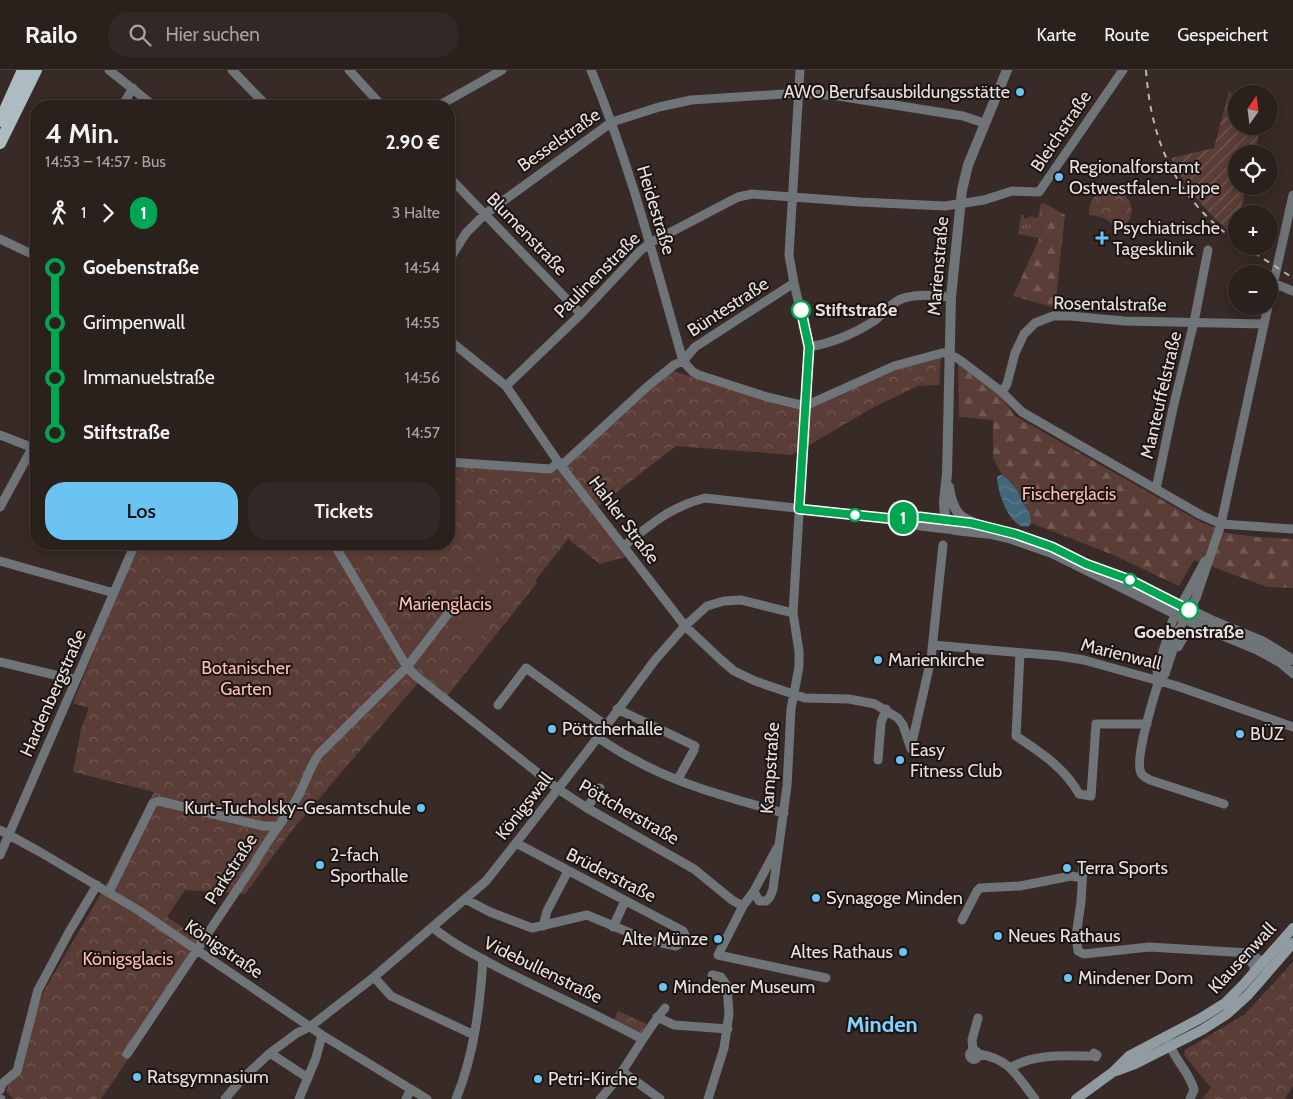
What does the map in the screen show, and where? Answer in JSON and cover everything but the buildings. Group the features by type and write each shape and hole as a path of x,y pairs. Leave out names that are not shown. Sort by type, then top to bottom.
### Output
{"main road":[{"path":"0,121 23,70"},
{"path":"0,143 36,70"},
{"name":"Klausenwall","path":"1260,974 1263,962 1292,928"},
{"name":"Klausenwall","path":"1076,1099 1113,1072 1130,1056 1169,1040 1225,1003 1293,943"}],"street":[{"path":"108,70 147,100"},
{"path":"232,70 261,100"},
{"path":"348,70 376,100"},
{"path":"449,100 502,70"},
{"name":"Heidestraße","path":"591,70 612,122 650,243 683,361"},
{"path":"794,695 799,667 799,651 793,613 809,347 809,339 794,283 790,255 800,70"},
{"name":"Marienstraße","path":"945,520 944,501 947,474 951,297 960,204 968,165 1007,70"},
{"name":"Bleichstraße","path":"960,204 984,200 1012,191 1039,192 1106,92 1123,70"},
{"path":"126,100 133,88"},
{"name":"Besselstraße","path":"455,250 466,233 484,214 612,122 659,107 691,100 799,93 838,96 943,113 984,123"},
{"name":"Blumenstraße","path":"455,183 581,314"},
{"name":"Paulinenstraße","path":"506,386 581,314 640,251 650,243 744,195 759,194 945,206 960,204"},
{"path":"1277,265 1293,195"},
{"path":"0,239 30,253"},
{"name":"Manteuffelstraße","path":"1156,489 1194,322 1208,250"},
{"name":"Büntestraße","path":"683,361 695,348 794,283"},
{"path":"1278,285 1293,291"},
{"path":"809,347 830,343 872,322 888,307 902,299 920,296 951,297"},
{"path":"1224,804 1193,789 1144,777 1141,773 1142,746 1159,680 1157,671 1214,544 1221,524 1266,315"},
{"name":"Rosentalstraße","path":"1002,392 1007,384 1012,361 1020,339 1028,329 1053,316 1124,321 1264,324"},
{"name":"Hahler Straße","path":"455,345 506,386 560,464 685,626 734,671 794,695 816,700 862,700 886,709"},
{"path":"455,462 550,469 560,464 654,380 674,365 683,361 693,372 699,375 767,397 805,406 894,366 942,353 960,360 1002,392 1022,412 1200,515 1221,524 1293,529"},
{"path":"0,434 30,444"},
{"path":"0,507 30,455"},
{"name":"Marienstraße","path":"947,474 953,507 958,514 971,523"},
{"path":"624,546 671,510 687,502 704,498 894,519 920,526 991,534 1040,548 1182,612 1262,641 1293,660"},
{"path":"894,519 920,517 971,523 1015,534 1052,547 1086,564 1130,580 1182,612 1200,626 1258,650 1280,662 1293,672"},
{"path":"945,520 955,530"},
{"path":"878,760 882,722 886,709 898,718 903,725 911,749 931,659 943,546"},
{"name":"Hardenbergstraße","path":"0,855 4,833 76,680 132,550"},
{"path":"338,550 407,667"},
{"path":"0,561 114,593"},
{"name":"Königswall","path":"225,1099 241,1080 270,1052 297,1033 311,1026 374,977 486,881 655,660 685,626 707,606 724,601 741,600 793,613"},
{"path":"108,892 153,803 159,801 263,826 279,826 300,793 319,754 407,667 457,602"},
{"path":"1159,680 1165,674 1178,633 1182,612"},
{"path":"1167,667 1184,636 1200,626"},
{"name":"Marienwall","path":"933,645 1071,658 1159,680 1222,700 1293,727"},
{"path":"1020,653 1016,736 1049,760 1075,786 1079,794 1091,796 1096,724 1147,724"},
{"path":"0,662 76,680"},
{"name":"Pöttcherstraße","path":"407,667 558,789 587,808 680,860 707,878 732,900 743,906"},
{"path":"498,705 526,668 605,725"},
{"name":"Kampstraße","path":"754,891 759,901 766,902 772,894 787,786 789,721 794,695"},
{"path":"617,709 694,748 678,779"},
{"path":"597,737 632,759 678,779 784,813"},
{"path":"587,808 600,788"},
{"name":"Parkstraße","path":"127,1054 253,866 261,849 279,826"},
{"name":"Königstraße","path":"4,833 108,892 322,1035 427,1099"},
{"name":"Brüderstraße","path":"516,843 683,931 685,940 676,946 658,943 613,926"},
{"name":"Kampstraße","path":"780,843 754,891 743,906 718,955 801,974"},
{"path":"1083,868 1076,936 1078,952 1084,954 1149,946 1242,952 1254,955 1263,962"},
{"path":"543,926 547,911 568,871"},
{"path":"962,920 980,888 1020,886 1070,876 1082,878"},
{"path":"0,1090 2,1084 17,1071 38,990 69,932 97,886"},
{"path":"465,899 490,912 532,928 587,915 613,926 625,901"},
{"name":"Videbullenstraße","path":"432,927 452,942 483,959 549,994 598,1015 642,1039"},
{"path":"1242,952 1260,974"},
{"path":"456,1099 474,1035 483,959"},
{"path":"801,974 826,978"},
{"path":"801,974 805,984"},
{"path":"708,1099 718,1072 728,1029 729,1014 727,986 721,977 712,975"},
{"path":"374,977 386,992 397,999 474,1035"},
{"path":"600,1099 623,1072 642,1039 665,1008"},
{"path":"657,1017 674,1025 728,1029"},
{"path":"978,1018 972,1040 976,1052 999,1059 1010,1068 1035,1099"},
{"path":"299,1099 316,1058 322,1035"},
{"path":"1169,1040 1178,1060 1192,1080 1194,1090 1190,1099"},
{"path":"270,1052 308,1078"},
{"path":"1010,1068 1028,1059 1039,1057 1093,1056"},
{"path":"623,1072 660,1099"},
{"path":"406,1099 411,1089"}],"green space":[{"path":"1228,95 1228,135 1259,135 1256,145 1228,145 1228,195 1244,195 1242,205 1228,205 1228,230 1198,200 1184,181 1171,158 1214,148"},
{"path":"1109,189 1124,195 1129,200 1131,207 1129,220 1117,231 1106,219 1089,215 1093,198 1100,192"},
{"path":"1041,203 1046,204 1039,238 1018,234 1021,215 1024,215 1024,218 1029,218 1029,216 1038,218"},
{"path":"1046,204 1065,215 1055,308 1013,296 1039,239"},
{"path":"941,357 939,385 918,386 874,407 792,455 676,446 592,511 625,557 600,564 568,539 535,581 537,583 447,696 423,677 293,829 245,894 185,890 167,917 207,943 101,1099 13,1099 6,1091 44,991 107,883 154,792 73,772 81,729 89,708 73,703 136,550 455,550 455,463 551,473 558,469 670,370 771,403 793,408 805,406 892,368"},
{"name":"Fischerglacis","path":"958,362 1001,397 1015,416 1199,521 1227,533 1293,539 1293,588 1267,587 1194,560 1179,586 1111,554 1031,523 1023,500 1012,482 1002,475 993,458 993,420 959,417"},
{"path":"537,495 542,499 465,598 460,594"},
{"path":"484,593 503,608 474,646 455,631"},
{"path":"1293,962 1293,1086 1285,1099 1202,1099 1211,1088 1184,1055 1185,1050 1245,1014"},
{"path":"618,1011 647,1024 641,1034 614,1020"}],"water":[{"path":"1000,475 1018,491 1030,515 1031,523 1029,526 1022,526 1016,523 1006,509 999,492 997,477"}],"railway":[{"path":"1146,70 1154,121 1170,166 1182,187 1197,206 1228,235"},
{"path":"1258,255 1293,278"}],"bus line":[{"name":"1","path":"801,310 809,339 809,356 799,509 894,519 920,517 971,523 1015,534 1052,547 1086,564 1130,580 1189,610"}],"place":[{"name":"AWO Berufsausbildungsstätte","path":"1020,92"},
{"name":"Regionalforstamt Ostwestfalen-Lippe","path":"1059,177"},
{"name":"Psychiatrische Tagesklinik","path":"1102,238"},
{"name":"Stiftstraße","path":"801,310"},
{"name":"Goebenstraße","path":"1189,610"},
{"name":"Marienkirche","path":"878,660"},
{"name":"Pöttcherhalle","path":"552,729"},
{"name":"BÜZ","path":"1240,734"},
{"name":"Easy Fitness Club","path":"900,760"},
{"name":"Kurt-Tucholsky-Gesamtschule","path":"421,808"},
{"name":"2-fach Sporthalle","path":"320,865"},
{"name":"Terra Sports","path":"1067,868"},
{"name":"Synagoge Minden","path":"816,898"},
{"name":"Neues Rathaus","path":"998,936"},
{"name":"Alte Münze","path":"718,939"},
{"name":"Altes Rathaus","path":"903,952"},
{"name":"Mindener Dom","path":"1068,978"},
{"name":"Mindener Museum","path":"663,987"},
{"name":"Ratsgymnasium","path":"137,1077"},
{"name":"Petri-Kirche","path":"538,1079"}],"district":[{"name":"Minden","path":"882,1024"}],"park label":[{"name":"Marienglacis","path":"445,604"},
{"name":"Botanischer Garten","path":"246,678"},
{"name":"Königsglacis","path":"128,959"}]}
